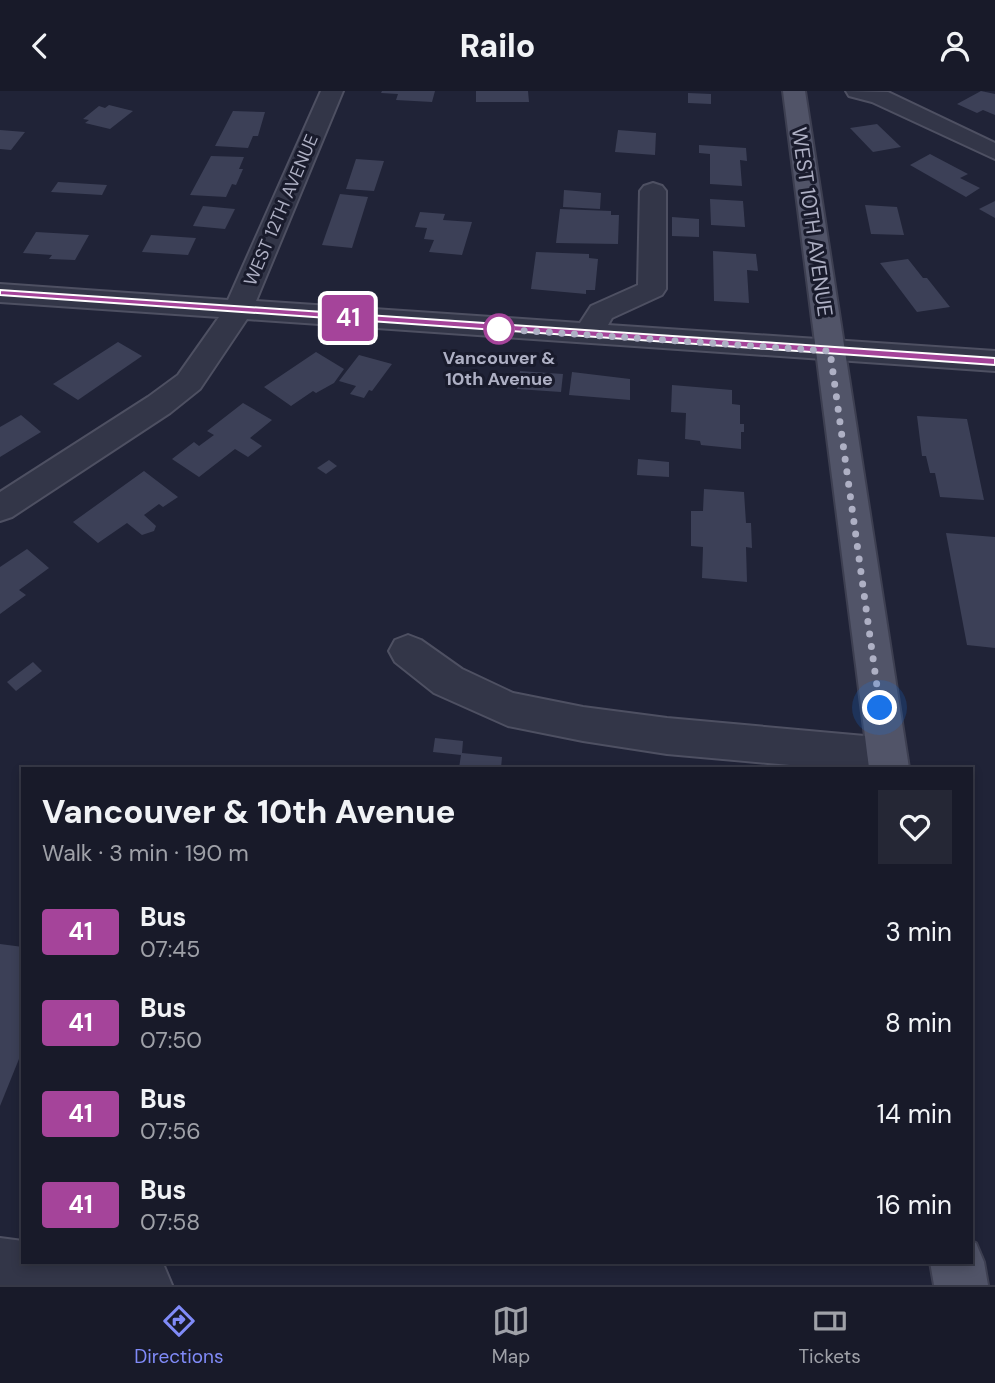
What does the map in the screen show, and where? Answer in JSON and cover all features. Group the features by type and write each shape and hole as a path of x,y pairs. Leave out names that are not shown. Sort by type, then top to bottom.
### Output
{"main road":[{"name":"WEST 10TH AVENUE","path":"794,91 888,762"},
{"path":"957,1264 961,1285"}],"street":[{"name":"WEST 12TH AVENUE","path":"0,508 177,392 206,361 238,310 332,91"},
{"path":"856,91 880,97 995,152"},
{"path":"588,335 601,312 652,289 653,191"},
{"path":"0,293 995,361"},
{"path":"408,651 448,681 508,709 583,724 667,736 888,762"},
{"path":"0,1265 145,1285"}],"building":[{"path":"435,91 432,102 396,100 398,94 381,93"},
{"path":"476,91 528,91 529,102 476,102"},
{"path":"981,91 995,94 995,115 983,110 977,113 957,104"},
{"path":"688,93 711,94 711,104 688,103"},
{"path":"109,105 133,111 110,129 85,123 89,120 83,119 99,106 105,108"},
{"path":"233,111 265,112 258,136 253,136 248,148 215,146"},
{"path":"877,124 901,147 873,152 850,128"},
{"path":"0,130 25,132 11,150 0,149"},
{"path":"618,130 656,133 655,155 615,152"},
{"path":"699,145 746,148 747,161 740,160 742,186 710,184 710,154 699,153"},
{"path":"930,154 968,174 960,178 980,188 966,197 910,165"},
{"path":"211,156 244,157 239,169 243,169 236,185 232,184 226,197 190,195"},
{"path":"356,159 384,161 374,191 346,189"},
{"path":"58,182 107,185 102,195 51,192"},
{"path":"564,190 601,193 600,209 563,207"},
{"path":"340,194 368,197 352,248 322,245"},
{"path":"710,199 743,201 745,227 711,225"},
{"path":"995,201 995,218 979,209"},
{"path":"865,205 897,207 904,235 871,234"},
{"path":"203,206 235,209 225,229 193,226"},
{"path":"560,209 611,211 611,215 619,215 618,244 556,243"},
{"path":"420,212 445,214 443,220 472,222 462,255 429,252 434,240 424,239 427,228 415,227"},
{"path":"672,217 699,219 699,237 672,236"},
{"path":"36,232 89,235 75,260 49,259 52,255 23,253"},
{"path":"151,235 196,238 188,255 142,252"},
{"path":"713,251 756,254 758,271 747,270 749,303 714,301"},
{"path":"536,252 589,254 589,258 598,259 595,290 586,290 586,294 531,289"},
{"path":"908,259 950,307 917,312 880,263"},
{"path":"118,342 142,356 78,400 53,384"},
{"path":"316,352 344,369 334,383 316,393 313,391 291,406 264,387"},
{"path":"359,355 392,364 364,398 350,394 356,386 339,381"},
{"path":"520,371 563,374 561,392 517,389"},
{"path":"572,372 630,379 630,400 569,395"},
{"path":"672,385 732,390 732,404 740,405 740,424 744,424 741,449 701,445 700,441 685,439 686,413 671,412"},
{"path":"243,403 272,420 250,438 262,446 248,457 235,449 199,477 172,459 194,442 199,446 214,435 207,431"},
{"path":"21,415 41,432 0,457 0,427"},
{"path":"917,416 967,419 984,500 940,497 935,473 930,473 926,456 922,456"},
{"path":"638,459 669,462 669,477 637,475"},
{"path":"329,460 337,466 326,474 317,468"},
{"path":"144,471 178,497 163,507 159,504 144,515 156,526 154,531 142,535 127,523 98,543 73,522"},
{"path":"704,489 744,492 746,523 751,523 752,548 746,547 747,582 702,578 703,547 691,546 691,511 703,511"},
{"path":"946,533 995,537 995,648 967,645"},
{"path":"27,549 49,568 19,590 26,595 0,614 0,567"},
{"path":"33,662 42,671 16,691 7,682"},
{"path":"435,738 463,741 462,753 502,757 501,767 459,767 461,755 433,752"},
{"path":"0,944 21,947 21,1054 0,1106"}],"bus line":[{"name":"41","path":"0,293 995,361"}],"place":[{"name":"Vancouver & 10th Avenue","path":"499,329"}],"route":[{"path":"499,329 830,351 880,708"}]}
